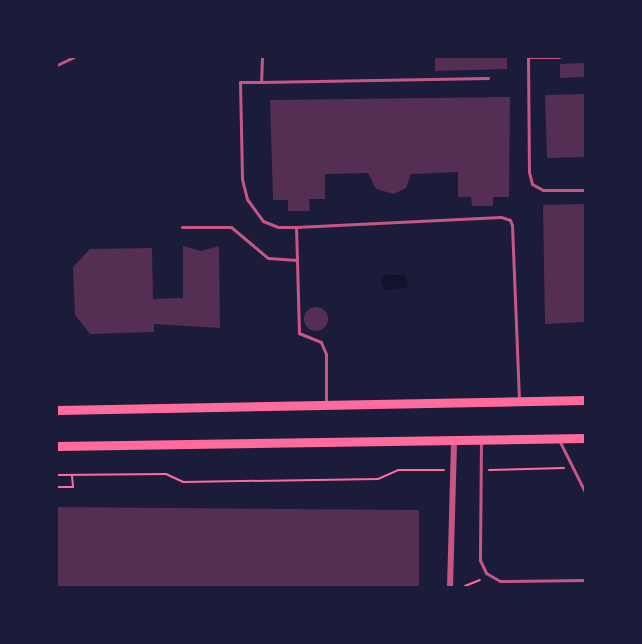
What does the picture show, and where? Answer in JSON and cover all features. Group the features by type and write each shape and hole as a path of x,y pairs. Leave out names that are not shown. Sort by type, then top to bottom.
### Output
{"main road":[{"path":"57,410 585,400"},
{"path":"57,446 585,438"}],"street":[{"path":"450,587 453,440"}],"lane":[{"path":"57,65 74,57"},
{"path":"261,82 262,57"},
{"path":"559,57 528,57 529,172 532,184 543,190 585,190"},
{"path":"488,78 240,82 242,179 247,200 262,221 296,227 510,220 519,402"},
{"path":"182,227 231,227 268,258 297,260"},
{"path":"296,227 299,333 321,342 326,354 326,405"},
{"path":"558,438 576,468 585,492"},
{"path":"481,439 480,560 486,573 500,581 585,580"}],"path":[{"path":"480,470 576,468"},
{"path":"57,475 166,474 183,482 378,479 398,470 453,470"},
{"path":"57,487 73,487 72,475"},
{"path":"465,586 476,584 486,573"}],"shaded area":[{"path":"385,275 405,275 408,287 384,290 381,281"}],"building":[{"path":"435,57 507,57 507,69 435,71"},
{"path":"585,63 585,77 560,78 560,64"},
{"path":"585,94 585,157 547,158 545,95"},
{"path":"510,97 509,197 493,197 493,206 472,206 471,197 458,197 458,172 411,174 406,188 394,194 376,189 368,173 325,174 325,199 309,199 310,211 288,211 288,200 273,200 270,100"},
{"path":"585,204 585,322 545,324 543,205"},
{"path":"183,246 201,251 219,246 220,328 154,324 154,332 90,334 75,315 73,267 90,249 152,248 153,299 183,298"},
{"path":"316,307 324,311 328,319 324,327 316,331 308,327 304,319 308,311"},
{"path":"57,507 419,510 419,587 57,587"}]}
